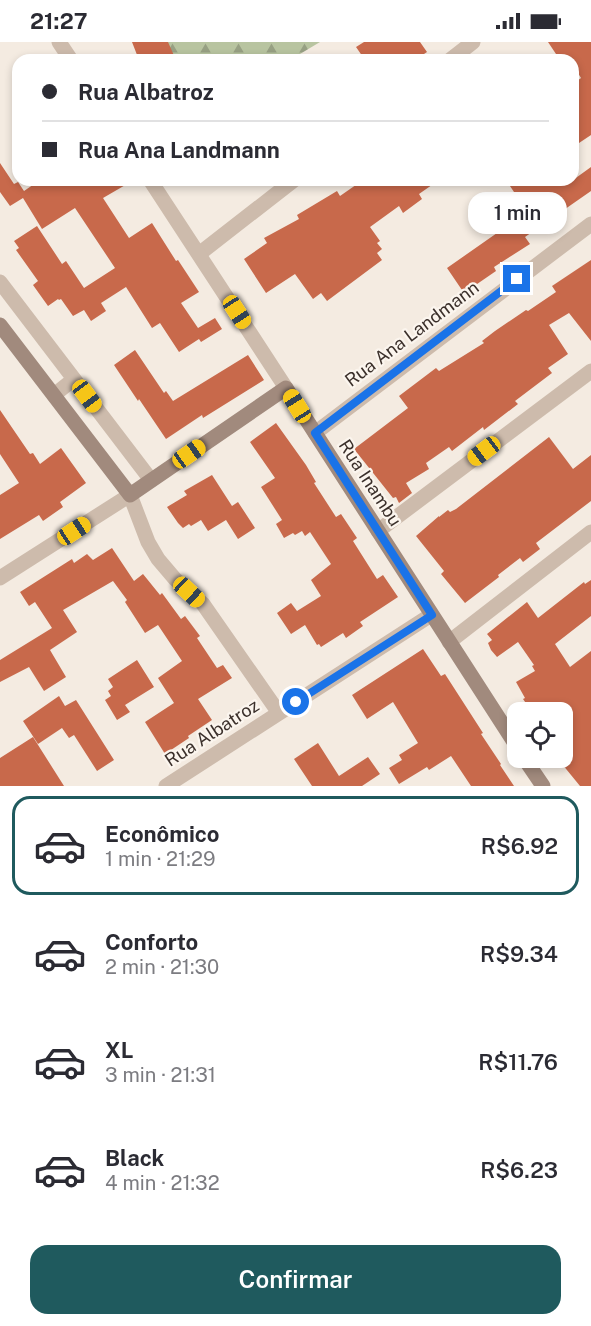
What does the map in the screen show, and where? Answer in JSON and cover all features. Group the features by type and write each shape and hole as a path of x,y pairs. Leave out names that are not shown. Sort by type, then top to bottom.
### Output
{"main road":[{"path":"2,333 54,395 130,495 286,388"},
{"name":"Rua Inambu","path":"286,388 507,731"},
{"path":"531,768 543,786"}],"street":[{"path":"458,54 473,42"},
{"name":"Rua Inambu","path":"154,186 286,388"},
{"path":"199,254 286,186"},
{"name":"Rua Ana Landmann","path":"315,433 591,224"},
{"path":"0,282 151,480"},
{"path":"378,531 591,371"},
{"path":"54,395 74,379"},
{"path":"0,578 130,495 148,542 158,559 175,579 203,604 279,713"},
{"path":"449,642 591,532"},
{"name":"Rua Albatroz","path":"166,786 432,615"}],"green space":[{"path":"152,42 320,42 300,54 169,54"}],"building":[{"path":"132,42 168,42 173,54 137,54"},
{"path":"364,42 420,42 427,52 424,54 361,54 356,47"},
{"path":"548,42 591,42 591,135 579,143 579,80 581,78 579,54 556,54"},
{"path":"0,163 12,181 12,186 21,186 24,191 31,186 124,186 103,198 129,238 152,223 199,292 181,303 198,328 215,318 222,329 201,342 199,339 179,352 160,323 152,328 126,287 101,303 106,311 91,321 84,310 73,316 61,299 48,306 33,285 38,281 16,250 19,248 14,241 37,226 62,264 66,261 84,288 115,268 75,208 42,229 23,198 10,206 0,192"},
{"path":"591,167 591,191 525,237 530,244 494,267 496,271 464,293 447,268 497,233 492,223 520,201 510,186 579,186 579,176"},
{"path":"354,186 430,186 419,194 422,199 403,213 399,206 370,227 380,241 377,243 382,249 377,253 382,260 327,301 321,293 313,299 295,274 266,293 244,259 267,243 264,238 299,219 297,215 337,191 340,196"},
{"path":"591,260 591,341 569,313 549,325 568,354 548,368 552,373 515,401 518,404 484,430 483,427 452,451 449,447 426,463 429,469 406,483 412,493 399,503 354,449 408,408 399,396 436,368 439,371 484,343 482,341 495,331 556,292 552,286"},
{"path":"135,350 164,393 166,391 173,401 248,355 264,380 203,418 202,415 166,439 114,365"},
{"path":"0,410 30,454 33,453 40,464 61,448 86,483 60,502 63,507 43,521 39,515 0,539 0,495 19,483 0,454"},
{"path":"276,423 306,465 316,482 314,483 336,517 341,514 357,538 353,541 377,579 383,575 398,597 360,622 363,626 346,638 343,633 321,647 317,645 305,625 291,634 277,613 291,603 297,611 321,596 311,580 331,564 310,532 305,536 302,531 295,535 293,533 284,538 276,524 282,520 261,487 275,478 250,442"},
{"path":"549,437 573,469 591,455 591,501 536,543 540,549 523,562 520,558 465,603 441,574 444,571 416,536 439,516 448,510 450,512 456,509"},
{"path":"212,475 232,506 238,502 255,528 238,539 226,520 208,531 201,520 183,528 167,507 187,495 184,491"},
{"path":"112,548 134,581 143,574 160,595 162,593 181,619 185,616 200,636 197,638 217,668 223,665 232,678 198,699 212,720 165,754 145,722 174,703 158,678 182,661 158,625 145,633 125,602 127,600 113,581 63,610 77,632 50,650 66,677 44,691 29,667 0,682 0,660 52,628 35,602 29,606 20,592 72,559 74,563 87,554 93,560"},
{"path":"591,580 591,616 555,644 570,667 591,651 591,786 580,786 565,768 573,768 573,702 525,702 516,682 535,671 532,666 534,665 518,642 497,657 491,650 488,643 492,640 487,634 527,602 538,618 584,582 585,584"},
{"path":"423,649 441,676 445,674 514,786 471,786 451,756 429,770 427,767 399,784 389,768 402,760 399,755 418,743 393,702 367,719 352,695"},
{"path":"137,660 154,687 125,705 130,712 117,720 105,700 111,696 108,691 113,687 108,679"},
{"path":"59,696 65,706 76,700 114,760 97,771 74,735 69,738 62,728 38,744 23,721"},
{"path":"33,737 64,786 0,786 0,758"},
{"path":"318,743 339,776 368,757 380,774 362,786 312,786 294,759"}],"route":[{"path":"296,702 432,615 315,433 517,279"}]}
